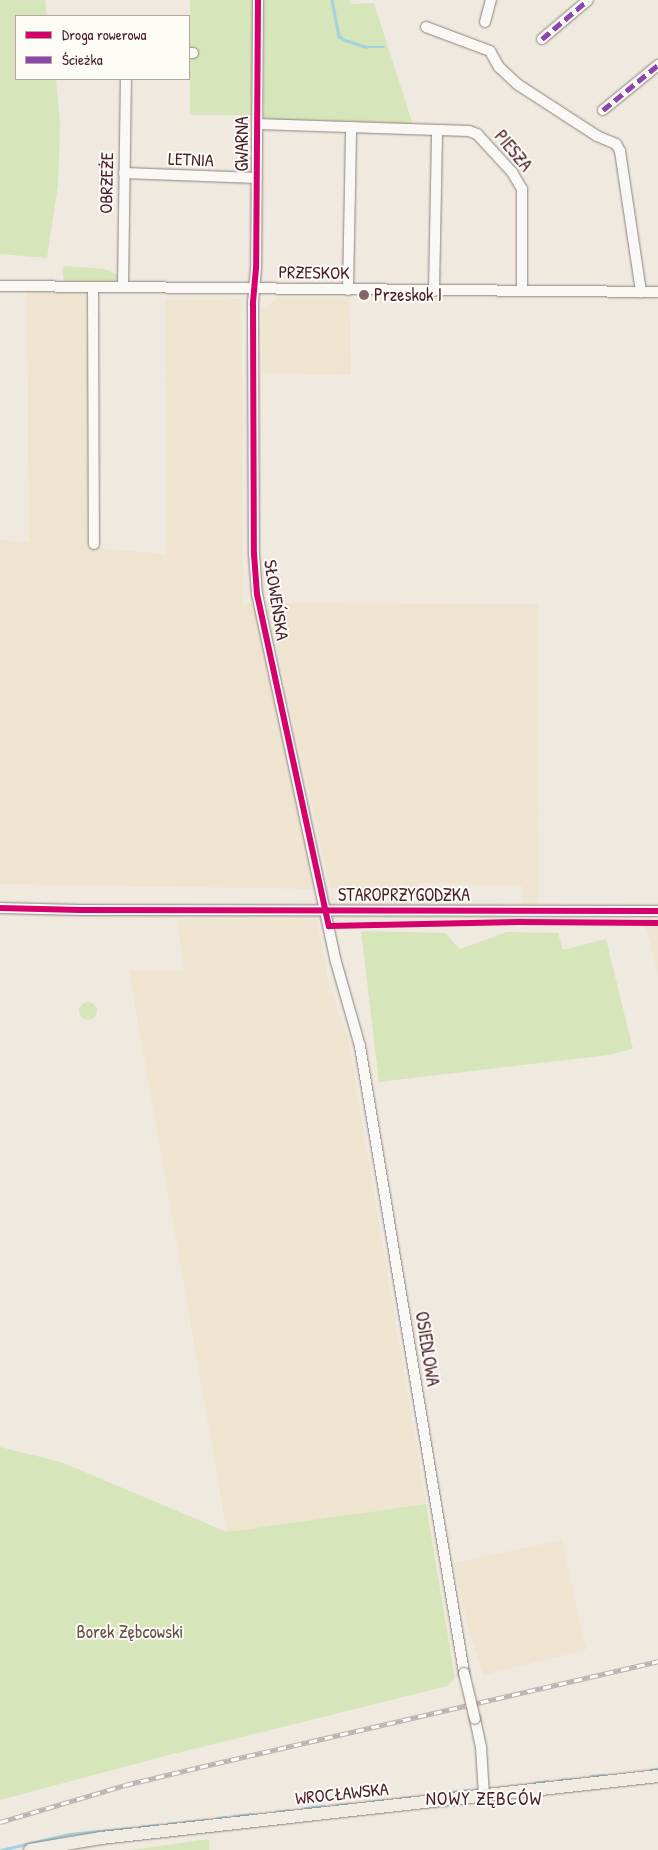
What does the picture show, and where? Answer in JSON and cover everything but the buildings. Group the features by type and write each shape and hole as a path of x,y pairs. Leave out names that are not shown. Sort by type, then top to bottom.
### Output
{"main road":[{"name":"WROCŁAWSKA","path":"30,1850 93,1839 658,1776"}],"street":[{"name":"GWARNA","path":"255,289 258,0"},
{"path":"485,22 491,0"},
{"path":"542,39 588,0"},
{"path":"426,28 490,51 499,67 517,84 597,136 616,144 620,151 640,292"},
{"path":"603,110 658,66"},
{"name":"OBRZEŻE","path":"123,287 126,80"},
{"name":"PIESZA","path":"257,124 469,131 477,134 520,182 523,197 522,291"},
{"path":"348,290 351,127"},
{"path":"434,291 437,130"},
{"name":"LETNIA","path":"124,173 257,178"},
{"name":"PRZESKOK","path":"0,286 658,292"},
{"path":"93,287 94,544"},
{"name":"SŁOWEŃSKA","path":"255,289 254,554 257,594 326,910"},
{"name":"STAROPRZYGODZKA","path":"0,908 80,910 658,911"},
{"name":"OSIEDLOWA","path":"326,910 339,971 360,1046 464,1673 480,1747 484,1796"}],"shaded area":[{"path":"27,291 90,293 88,547 165,554 166,592 165,300 241,299 243,604 254,604 316,889 0,884 0,540 29,542"},
{"path":"277,298 350,298 351,375 262,373 262,311"},
{"path":"267,603 538,604 539,904 523,904 522,886 420,883 415,889 330,888"},
{"path":"177,919 317,920 329,986 348,1037 426,1504 227,1532 129,971 184,970"},
{"path":"644,919 658,919 658,974"},
{"path":"562,1540 586,1650 483,1675 468,1627 453,1563"}],"green space":[{"path":"0,0 45,0 47,15 15,15 15,80 56,80 60,125 58,184 47,258 0,254"},
{"path":"190,0 257,0 257,115 190,115"},
{"path":"264,0 349,0 351,4 374,3 413,125 264,121"},
{"path":"64,266 105,269 118,275 117,280 108,283 64,281 62,270"},
{"path":"361,931 445,933 460,949 507,932 558,933 563,950 606,939 633,1049 609,1055 379,1082"},
{"path":"88,1002 94,1005 97,1011 94,1017 88,1020 82,1017 79,1011 82,1005"},
{"name":"Borek Zębcowski","path":"0,1447 61,1462 227,1532 426,1504 455,1678 447,1686 165,1756 0,1800"},
{"path":"209,1839 209,1850 132,1850"}],"waterway":[{"path":"332,0 339,36 366,47 384,47"},
{"path":"650,1770 658,1769"},
{"path":"591,1776 604,1775"},
{"path":"559,1780 576,1779"},
{"path":"534,1783 547,1781"},
{"path":"454,1792 468,1790"},
{"path":"425,1795 441,1793"},
{"path":"398,1799 410,1797"},
{"path":"368,1802 384,1800"},
{"path":"336,1805 349,1804"},
{"path":"305,1808 324,1806"},
{"path":"276,1812 289,1810"},
{"path":"234,1816 253,1814"},
{"path":"217,1818 226,1817"},
{"path":"183,1822 206,1820"},
{"path":"168,1824 175,1823"},
{"path":"139,1827 157,1825"},
{"path":"1,1850 69,1834 131,1828"}],"railway":[{"path":"0,1822 125,1785 658,1661"}],"marked path":[{"path":"542,39 588,0"},
{"path":"603,110 658,65"}],"cycle path":[{"path":"258,0 256,268 253,305 254,554 257,594 329,926 518,922 658,923"},
{"path":"0,908 80,910 658,911"}],"place":[{"name":"Przeskok I","path":"364,295"}],"district":[{"name":"NOWY ZĘBCÓW","path":"484,1799"}]}
